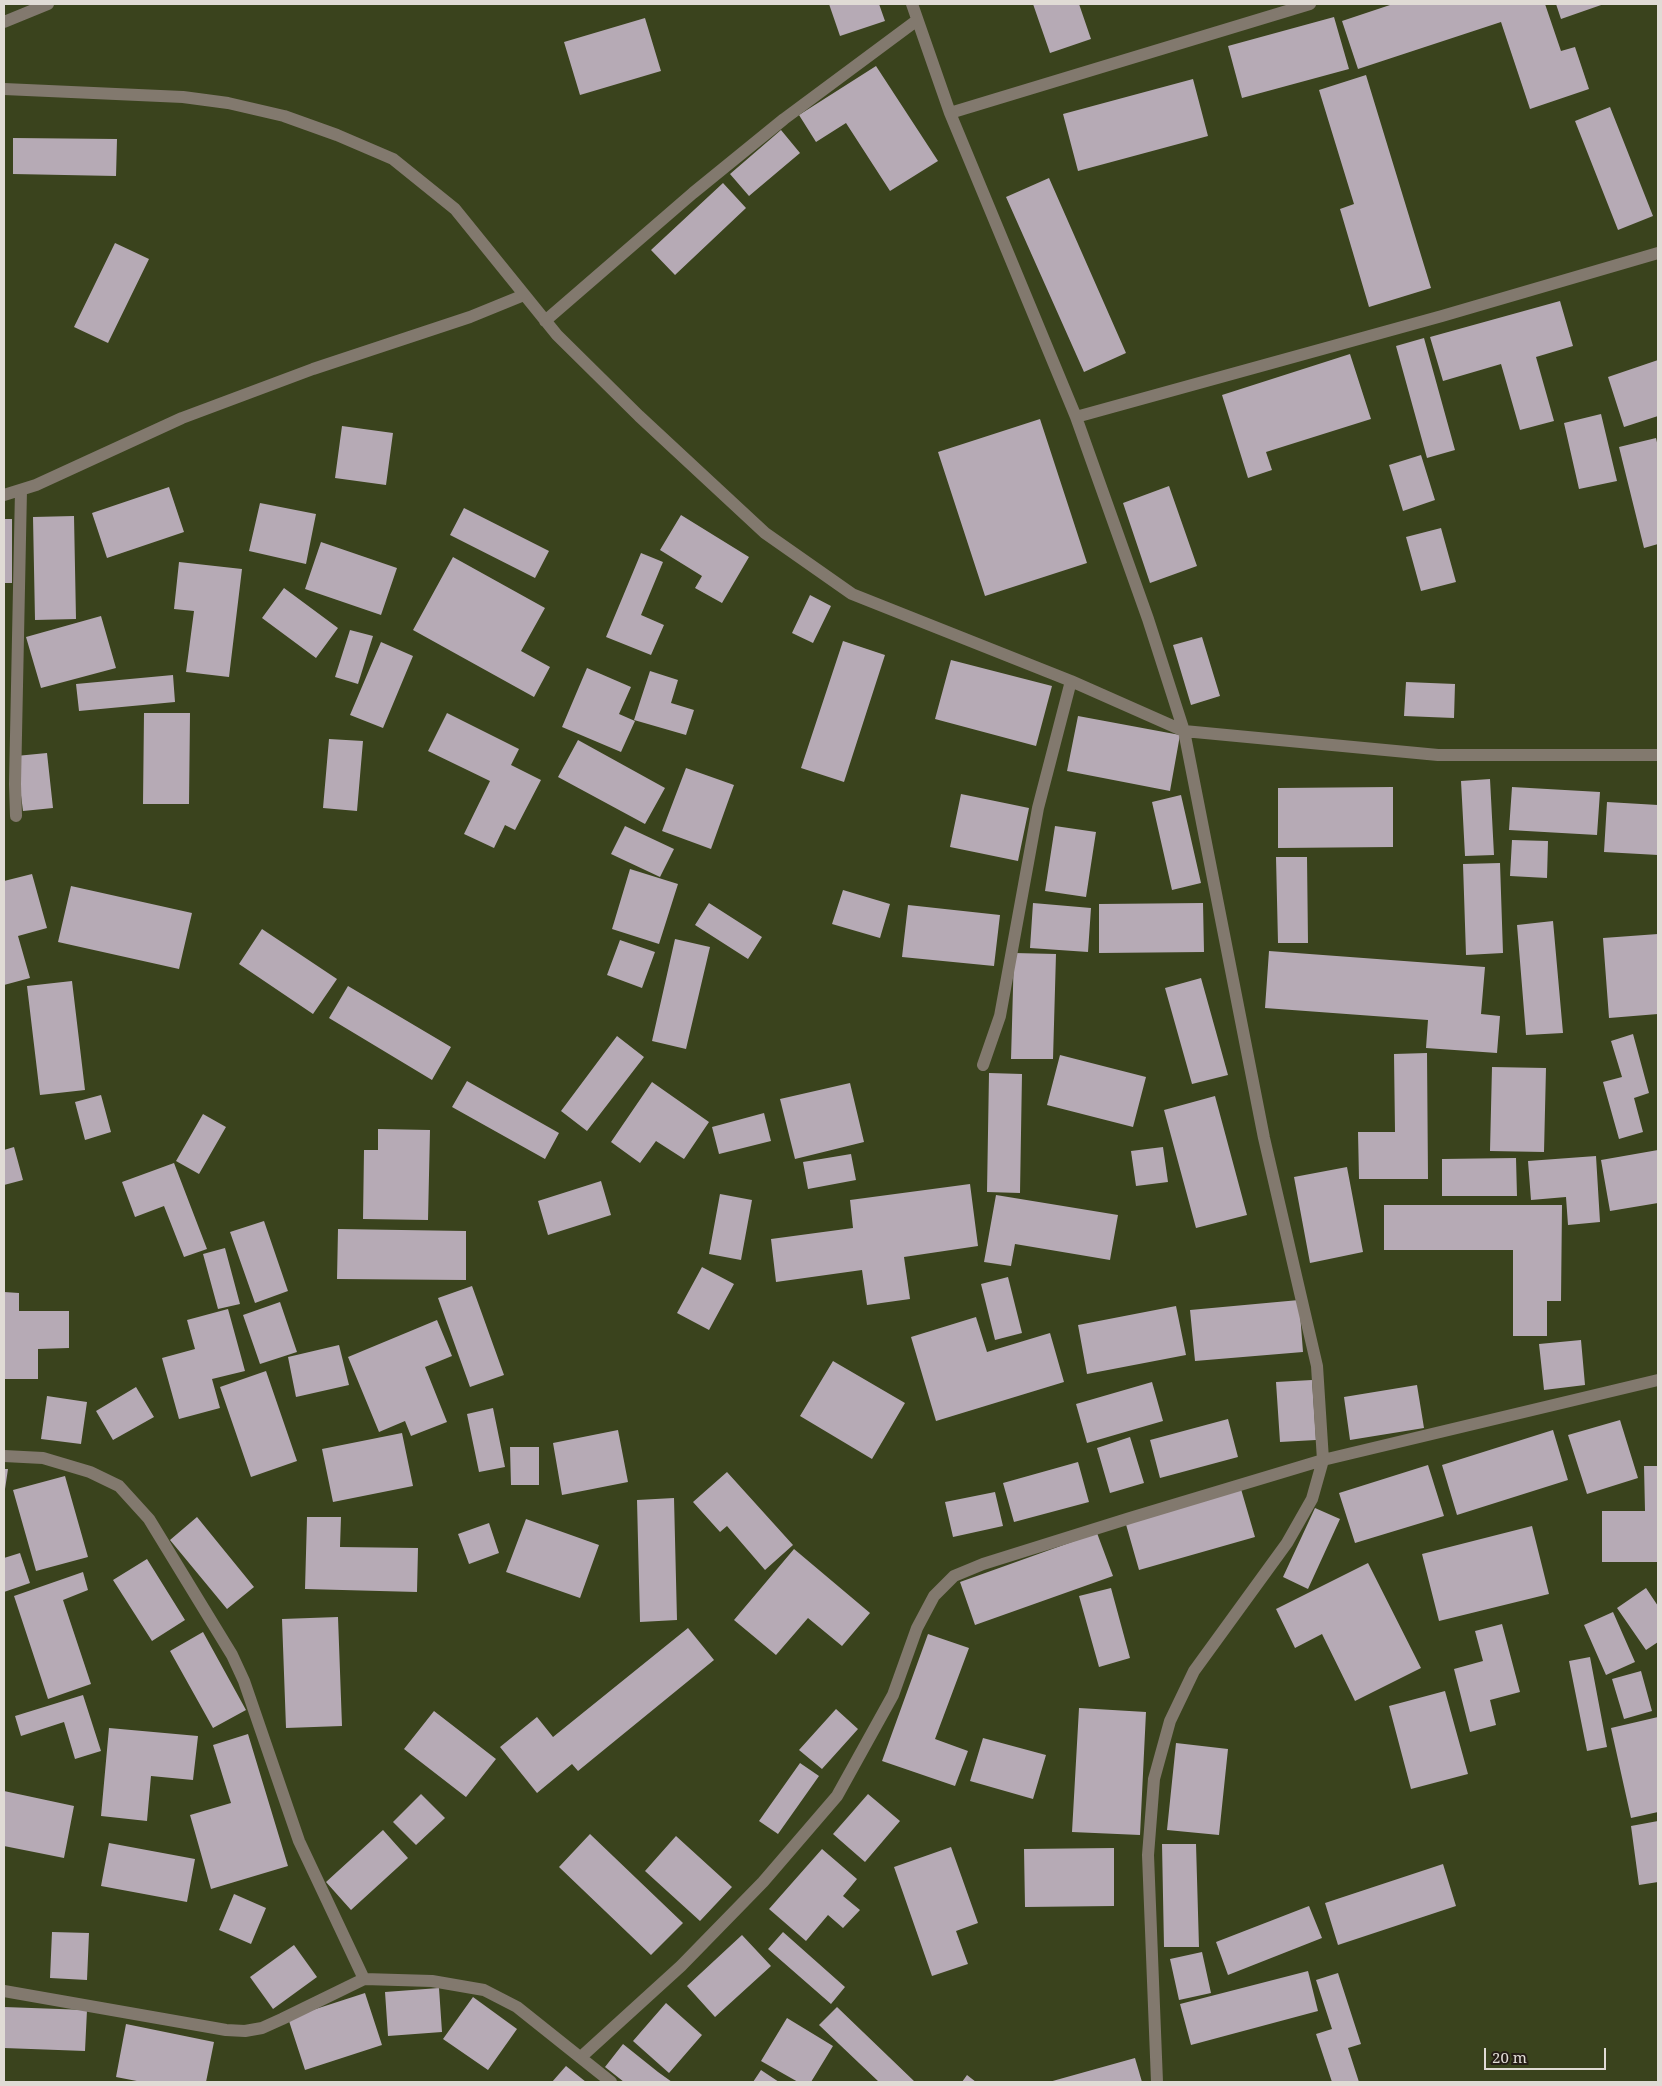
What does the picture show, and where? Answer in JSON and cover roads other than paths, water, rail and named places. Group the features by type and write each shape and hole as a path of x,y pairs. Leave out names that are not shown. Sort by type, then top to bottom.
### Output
{"street":[{"path":"4,22 48,4"},
{"path":"912,4 916,21 950,113 1076,417 1148,619 1184,731 1264,1138 1317,1366 1323,1460 1312,1499 1287,1543 1194,1671 1170,1721 1154,1779 1148,1855 1157,2082"},
{"path":"950,113 1310,4"},
{"path":"545,321 692,193 776,125 916,21"},
{"path":"4,89 184,97 228,103 284,116 337,135 393,159 455,209 545,321 639,416 765,533 852,594 1071,681 1184,731 1438,756 1658,754"},
{"path":"1076,417 1432,319 1658,253"},
{"path":"4,495 21,490 182,418 313,369 470,317 524,295"},
{"path":"16,816 21,490"},
{"path":"983,1065 1000,1016 1038,808 1071,681"},
{"path":"581,2057 701,1945 763,1882 836,1796 893,1695 917,1628 934,1596 954,1576 983,1564 1323,1460 1658,1380"},
{"path":"4,1456 42,1458 90,1472 118,1486 149,1519 232,1655 244,1681 299,1841 364,1979"},
{"path":"4,1991 226,2030 245,2031 262,2028 364,1979 432,1981 484,1990 517,2007 611,2082"}]}
